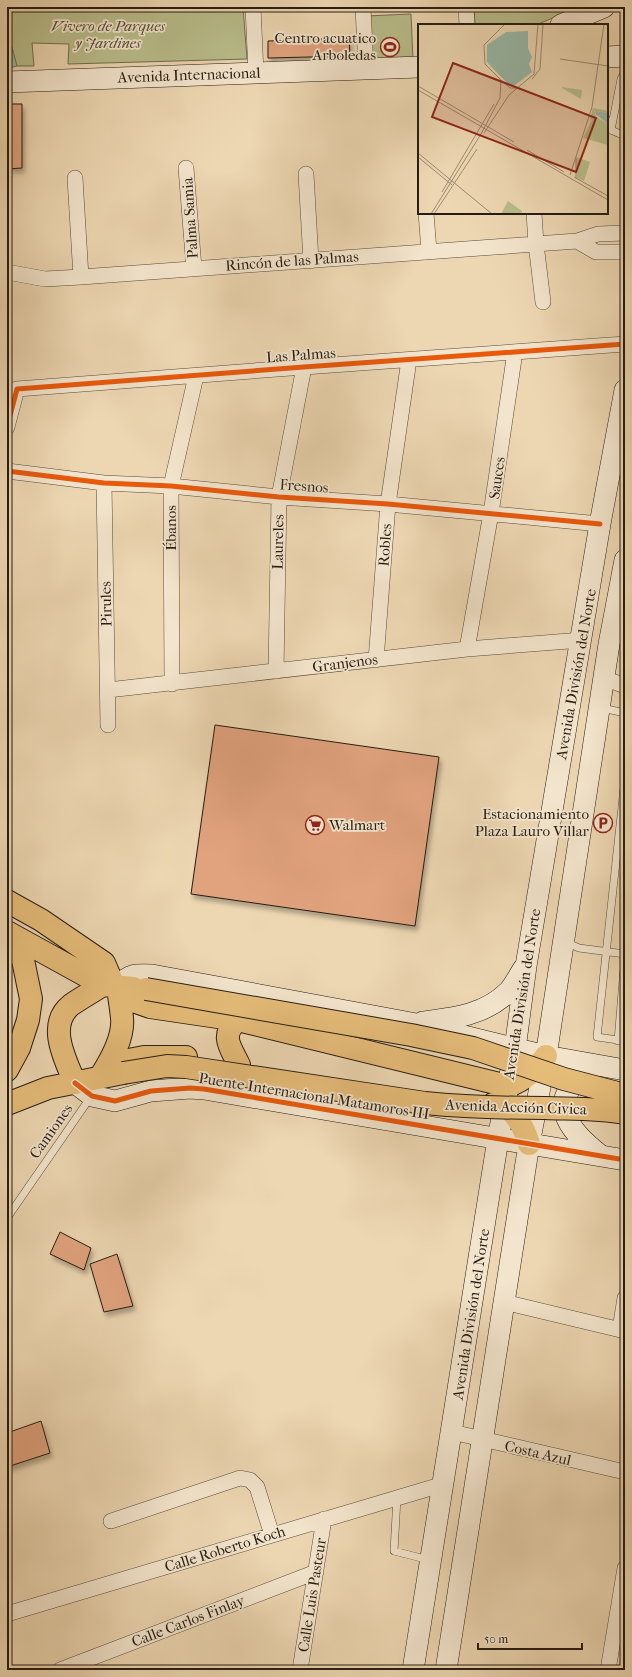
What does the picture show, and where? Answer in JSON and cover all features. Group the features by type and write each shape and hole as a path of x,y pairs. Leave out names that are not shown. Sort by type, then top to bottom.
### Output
{"highway":[{"path":"7,901 41,920 104,963 122,1019 121,1033 98,1081"},
{"path":"7,932 112,986 133,1001 150,1007 238,1020 506,1096"},
{"path":"7,932 23,960 31,999 28,1020 19,1048 7,1070"},
{"path":"98,1081 62,1050 59,1041 59,1028 63,1016 70,1006 112,986"},
{"name":"Avenida Acción Civica","path":"112,986 146,989 411,1035 473,1048 526,1065 564,1080 625,1095"},
{"path":"238,1020 231,1026 227,1039 239,1065"},
{"path":"98,1081 144,1057 175,1056 239,1065 506,1096"},
{"path":"506,1096 531,1073 546,1056"},
{"name":"Avenida Acción Civica","path":"98,1081 167,1066 186,1066 452,1106 605,1110 625,1113"},
{"name":"Puente Internacional Matamoros III","path":"7,1104 48,1088 98,1081"},
{"path":"506,1096 513,1114 521,1124 529,1144"}],"main road":[{"path":"563,24 604,7"},
{"path":"608,57 625,56"},
{"name":"Avenida Internacional","path":"7,82 418,67"},
{"name":"Avenida División del Norte","path":"414,1670 498,1139 515,1049 526,966 582,640 600,524 625,390"},
{"name":"Avenida División del Norte","path":"446,1670 529,1144 546,1056 604,678 625,560"},
{"path":"571,702 600,708"},
{"path":"411,1023 460,1017 487,1008 509,990 526,966"},
{"path":"112,986 128,977 138,974 152,975 411,1023 546,1056 617,1068"},
{"path":"601,1156 585,1144 574,1132 566,1118 564,1106 568,1092 578,1079 592,1070 617,1068"},
{"name":"Puente Internacional Matamoros III","path":"98,1081 115,1101 151,1091 190,1088 204,1089 529,1144"},
{"path":"529,1144 625,1160"}],"street":[{"path":"254,7 256,73"},
{"path":"363,7 366,70"},
{"path":"466,7 467,24"},
{"name":"Palma Samia","path":"186,168 194,268"},
{"path":"306,174 311,261"},
{"path":"75,178 81,277"},
{"path":"426,214 428,251"},
{"path":"534,214 542,302"},
{"name":"Rincón de las Palmas","path":"7,272 45,279 81,277 577,241 598,234 625,233"},
{"path":"577,241 596,252 625,252"},
{"name":"Las Palmas","path":"7,426 17,389 625,344"},
{"name":"Sauces","path":"467,650 491,513 515,352"},
{"name":"Robles","path":"376,660 388,504 409,360"},
{"name":"Laureles","path":"276,671 279,497 304,367"},
{"name":"Ébanos","path":"172,684 171,486 196,376"},
{"name":"Fresnos","path":"7,471 104,483 171,486 279,497 388,504 600,524"},
{"name":"Pirules","path":"104,483 108,725"},
{"name":"Granjenos","path":"108,690 467,650 582,640"},
{"path":"604,678 625,686"},
{"path":"504,1302 622,1330 625,1298"},
{"name":"Costa Azul","path":"452,1432 625,1472"},
{"path":"111,1521 240,1478 250,1480 256,1487 272,1535"},
{"name":"Calle Roberto Koch","path":"7,1614 444,1484"},
{"name":"Calle Luis Pasteur","path":"300,1670 324,1519"},
{"path":"608,1670 620,1630 625,1568"},
{"name":"Calle Carlos Finlay","path":"60,1670 316,1572"}],"lane":[{"path":"611,130 625,71"},
{"path":"608,122 611,130 625,136"},
{"path":"600,708 625,714"},
{"path":"622,1041 600,1037 597,1038 625,779"},
{"path":"566,925 572,944 579,948 625,955 622,1041"},
{"path":"561,960 571,950 579,948"},
{"path":"622,1041 625,996"},
{"name":"Camiones","path":"7,1218 98,1081"},
{"path":"398,1497 394,1551 432,1560"}],"green space":[{"name":"Vivero de Parques y Jardines","path":"7,7 243,7 247,59 68,64 69,44 32,43 34,66 17,66 9,37 7,35"},
{"path":"474,7 579,7 538,24 475,24"},
{"name":"Centro acuatico Arboledas","path":"411,14 413,60 368,63 366,16"}],"shaded area":[{"path":"7,35 9,37 17,66 9,68"}],"building":[{"path":"349,38 350,56 268,58 268,41"},
{"path":"7,104 22,104 22,168 7,169"},
{"name":"Walmart","path":"215,725 439,757 415,926 191,894"},
{"path":"60,1232 91,1248 84,1270 50,1254"},
{"path":"117,1254 133,1306 104,1312 90,1264"},
{"path":"41,1421 50,1453 7,1467 7,1433"}],"cycle path":[{"path":"7,427 17,389 625,344"},
{"path":"7,471 104,483 171,486 279,497 388,504 600,524"},
{"path":"75,1083 92,1096 115,1101 151,1091 190,1088 204,1089 625,1160"}],"place":[{"name":"Centro acuatico Arboledas","path":"390,47"},
{"name":"Estacionamiento Plaza Lauro Villar","path":"603,823"},
{"name":"Walmart","path":"315,825"}]}
